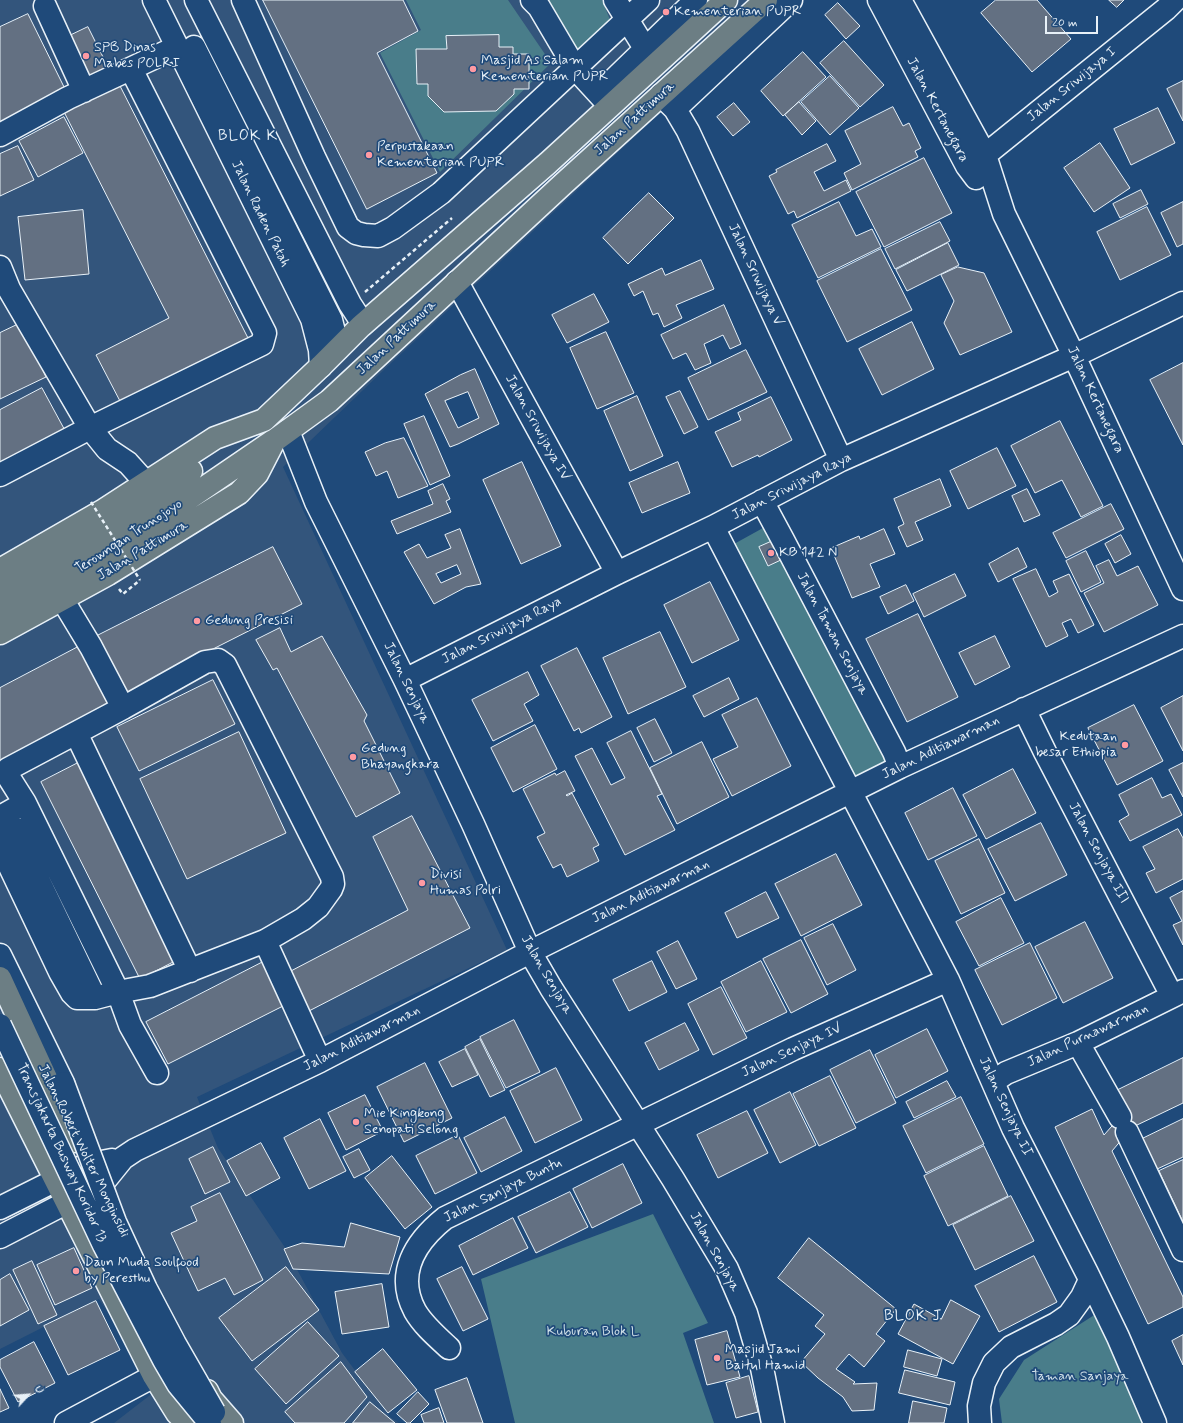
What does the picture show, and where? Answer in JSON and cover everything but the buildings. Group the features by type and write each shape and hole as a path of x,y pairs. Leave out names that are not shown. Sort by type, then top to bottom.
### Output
{"main road":[{"name":"Jalan Pattimura","path":"0,570 104,510 215,438 264,420 363,324 548,163 605,100 652,56 726,0"},
{"name":"Jalan Pattimura","path":"0,633 108,574 239,493 256,474 281,436 329,401 457,282 668,102 766,0"},
{"name":"Terowngan Trunojoyo","path":"0,593 86,544 264,420"},
{"name":"Terowngan Trunojoyo","path":"0,616 97,561 281,436"},
{"name":"Jalan Robert Wolter Monginsidi","path":"0,978 98,1189 211,1399 232,1423"},
{"path":"0,1069 154,1376 177,1413 187,1423"}],"street":[{"name":"Jalan Raden Patah","path":"154,0 312,319 320,350 321,366"},
{"name":"Jalan Raden Patah","path":"170,0 331,320 338,348"},
{"path":"196,0 350,304 363,324"},
{"path":"243,0 314,157 348,227 356,233 378,236 392,228 441,193 648,0"},
{"path":"532,0 539,8 575,68 605,100"},
{"path":"616,0 652,56"},
{"name":"Jalan Pattimura","path":"652,56 696,0"},
{"name":"Jalan Pattimura","path":"668,102 791,0"},
{"name":"Jalan Kertanegara","path":"879,0 976,161"},
{"name":"Jalan Kertanegara","path":"900,0 976,161 1004,214 1074,356 1183,588"},
{"name":"Jalan Sriwijaya I","path":"976,161 1166,9 1175,0"},
{"path":"45,6 84,91"},
{"path":"0,135 84,91 177,47"},
{"path":"0,475 90,428 262,344 265,333 131,69"},
{"name":"Jalan Sriwijaya V","path":"668,102 688,131 841,460"},
{"path":"0,268 4,292 90,428 107,449 128,463 146,483"},
{"name":"Jalan Sriwijaya IV","path":"457,282 617,573"},
{"name":"Jalan Sriwijaya Raya","path":"405,680 617,573 714,527 841,460 1074,356 1183,303"},
{"name":"Jalan Senjaya","path":"281,436 316,502 405,680 474,824 530,952 673,1179 727,1269 750,1326 762,1368 773,1423"},
{"name":"Jalan Taman Senjaya","path":"762,501 894,752 900,767"},
{"path":"714,527 850,793"},
{"path":"62,599 91,646 123,708"},
{"name":"Jalan Aditiawarman","path":"0,1237 68,1202 98,1189 123,1158 135,1150 320,1061 530,952 900,767 1183,636"},
{"path":"12,816 0,846 60,972 72,993 77,998 95,998 118,992 150,986 264,941 303,918 318,907 331,889 333,884 332,877 225,665 218,660 205,662 7,771 6,773 12,816 118,992 130,1025 157,1073"},
{"name":"Jalan Senjaya III","path":"1024,709 1045,752 1178,993"},
{"path":"76,733 190,971"},
{"name":"Jalan Senjaya II","path":"850,793 948,980 1013,1128 1090,1280 1124,1351 1155,1423"},
{"path":"264,941 320,1061"},
{"path":"0,955 63,1083 114,1222 146,1289 175,1344 220,1423"},
{"name":"Jalan Senjaya IV","path":"638,1125 793,1049 948,980"},
{"name":"Jalan Purnawarman","path":"993,1082 1006,1073 1078,1043 1178,993"},
{"name":"Transjakarta Busway Koridor 13","path":"0,1025 101,1238 160,1354 178,1384 210,1423"},
{"path":"1078,1043 1124,1125 1183,1250"},
{"name":"Jalan Sanjaya Buntu","path":"449,1348 428,1328 416,1312 409,1298 406,1280 407,1268 418,1246 434,1226 445,1218 638,1125"},
{"name":"Jalan Aditiawarman","path":"0,1208 86,1165 123,1158"},
{"path":"980,1423 979,1406 982,1391 984,1383 994,1363 1011,1348 1056,1324 1069,1315 1082,1297 1090,1280"},
{"path":"66,1423 154,1376 198,1375"}],"path":[{"path":"90,502 140,580"}],"shaded area":[{"path":"0,0 782,0 389,365 283,467 507,950 197,1097 218,1148 286,1249 342,1353 390,1417 399,1423 114,1423 158,1389 99,1299 0,1349"}],"green space":[{"path":"406,0 508,0 551,63 440,172 380,53 421,30"},
{"path":"539,0 602,0 611,22 585,50 566,46"},
{"path":"772,523 890,771 852,786 734,544"},
{"name":"Kuburan Blok L","path":"653,1214 708,1323 683,1333 714,1423 515,1423 481,1279"},
{"name":"Taman Sanjaya","path":"1099,1312 1150,1423 1002,1423 999,1399 1024,1360"}],"place":[{"name":"Kementerian PUPR","path":"666,12"},
{"name":"SPB Dinas Mabes POLRI","path":"86,56"},
{"name":"Masjid As Salam Kementerian PUPR","path":"473,69"},
{"name":"Perpustakaan Kementerian PUPR","path":"369,155"},
{"name":"KB 142 N","path":"771,553"},
{"name":"Gedung Presisi","path":"197,621"},
{"name":"Kedutaan besar Ethiopia","path":"1125,745"},
{"name":"Gedung Bhayangkara","path":"353,757"},
{"name":"Divisi Humas Polri","path":"422,883"},
{"name":"Mie Kingkong Senopati Selong","path":"356,1122"},
{"name":"Daun Muda Soulfood by Peresthu","path":"76,1271"},
{"name":"Masjid Jami Baitul Hamid","path":"717,1358"}],"district":[{"name":"BLOK K","path":"248,137"},
{"name":"BLOK J","path":"913,1317"}]}
